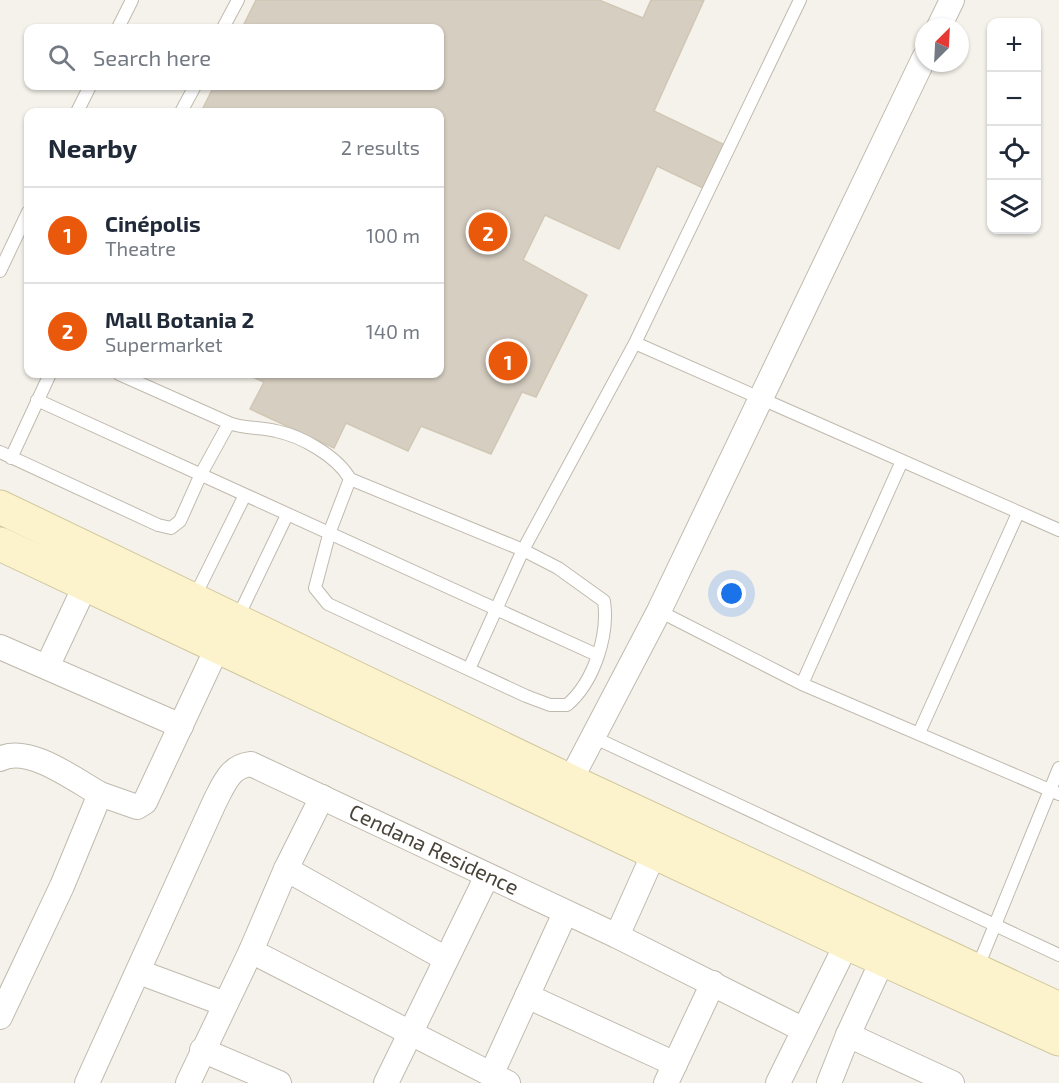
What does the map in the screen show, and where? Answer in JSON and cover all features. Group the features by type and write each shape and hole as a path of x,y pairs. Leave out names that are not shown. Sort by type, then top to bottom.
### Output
{"main road":[{"path":"0,507 194,598 570,781 971,982 1059,1039"},
{"path":"0,544 883,959 971,982 1059,1009"}],"street":[{"path":"943,18 952,0"},
{"path":"570,781 659,611 759,397 917,72"},
{"path":"47,667 86,584"},
{"path":"0,759 16,754 36,759 100,794 137,807 145,802 218,646"},
{"path":"0,647 181,726"},
{"name":"Cendana Residence","path":"139,972 215,801 231,772 241,765 251,764 617,936 804,1030"},
{"path":"0,1017 62,886 100,794"},
{"path":"188,1083 251,951 286,869 322,797"},
{"path":"617,936 655,851"},
{"path":"286,869 447,959"},
{"path":"386,1083 487,876"},
{"path":"251,951 500,1079 527,996 565,913"},
{"path":"778,1083 847,943"},
{"path":"829,1083 883,959"},
{"path":"87,1083 139,972 225,1004"},
{"path":"527,996 671,1074 713,983"},
{"path":"848,1035 951,1083"},
{"path":"202,1050 279,1083"}],"lane":[{"path":"120,24 132,0"},
{"path":"226,24 238,0"},
{"path":"469,669 523,550 634,343 800,0"},
{"path":"79,108 88,90"},
{"path":"183,108 193,90"},
{"path":"0,271 24,220"},
{"path":"634,343 1059,530"},
{"path":"48,378 5,455 158,525 171,528 180,521 201,474 230,423"},
{"path":"128,378 243,428 276,431 298,439 327,456 345,471 350,479 523,550 558,568 604,601 607,622 597,655 578,695 567,705 550,705 328,604 315,588 330,531 350,479"},
{"path":"37,400 287,515 330,531 597,655"},
{"path":"802,684 902,461"},
{"path":"194,598 245,495"},
{"path":"919,733 1018,513"},
{"path":"237,619 287,515"},
{"path":"659,611 802,684 1054,792"},
{"path":"593,737 1059,956"},
{"path":"971,982 1054,792 1059,768"}],"building":[{"path":"256,0 599,0 643,18 651,0 704,0 654,111 725,145 705,189 657,166 619,249 545,215 523,260 587,295 536,397 522,392 491,454 421,426 408,451 346,423 334,448 250,409 264,382 255,378 444,378 444,108 203,108 212,90 444,90 444,24 244,24"}],"place":[{"name":"Mall Botania 2","path":"488,232"},
{"name":"Cinépolis","path":"508,361"}]}
